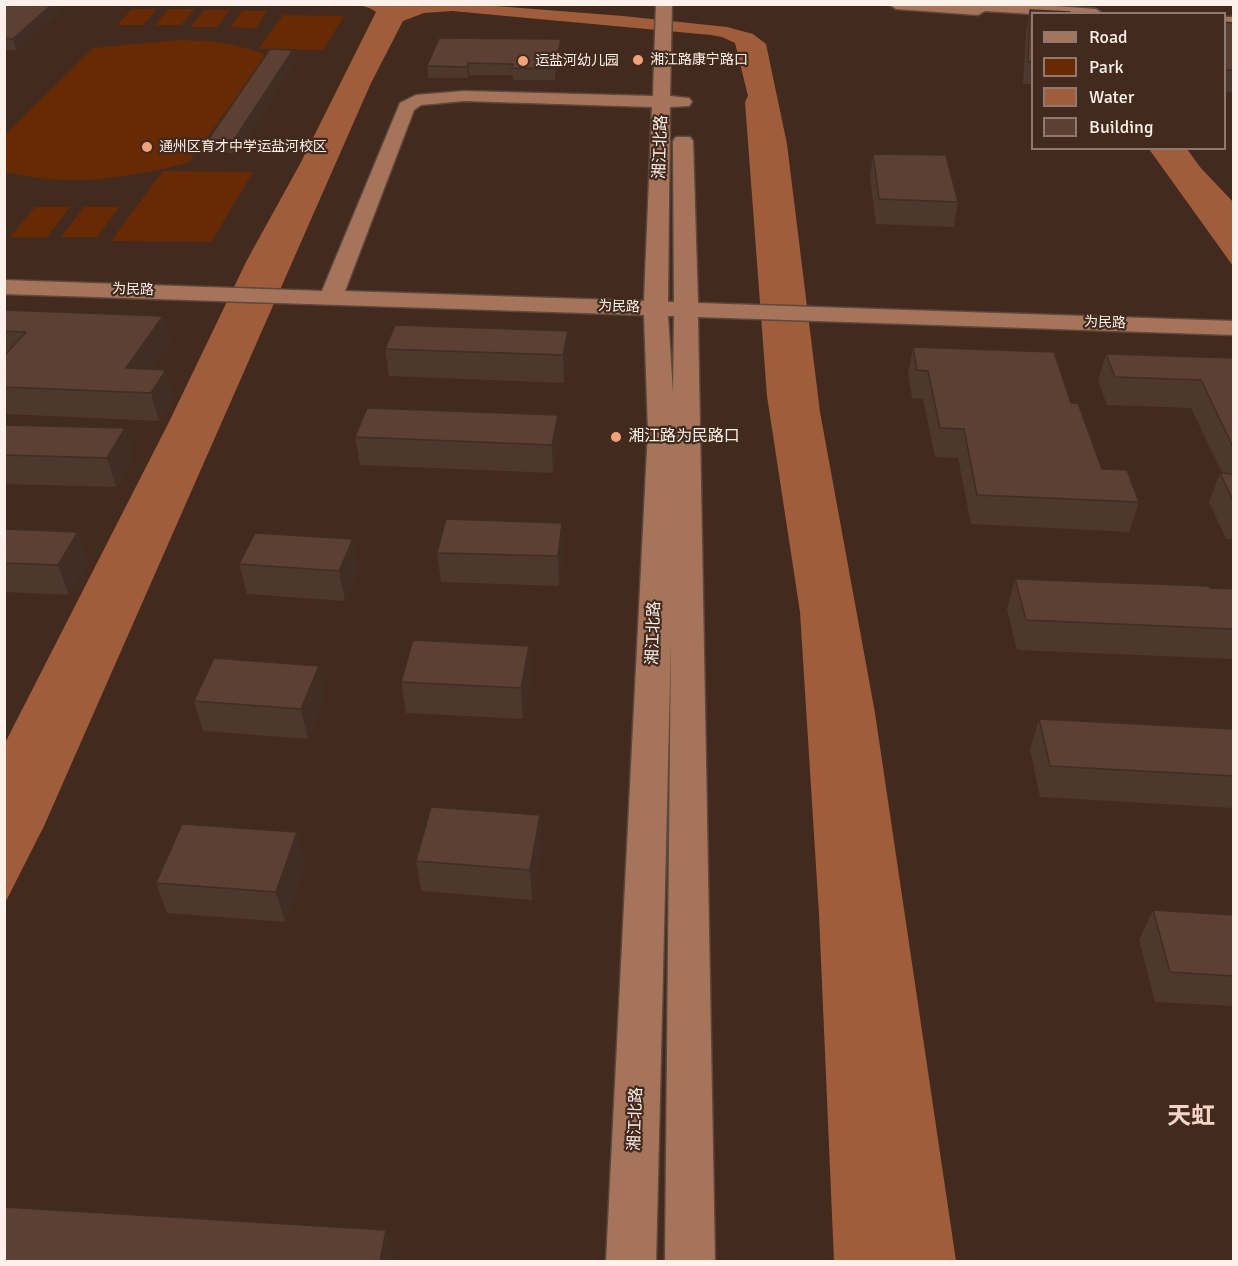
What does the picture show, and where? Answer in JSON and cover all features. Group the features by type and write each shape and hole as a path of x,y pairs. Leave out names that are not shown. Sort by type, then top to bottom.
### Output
{"street":[{"path":"896,4 1037,12"},
{"path":"956,4 1037,12"},
{"name":"湘江北路","path":"631,1262 662,430 671,309 683,240 669,23"},
{"path":"331,297 406,107 416,100 464,96 673,101"},
{"name":"为民路","path":"4,287 1233,328"},
{"name":"湘江北路","path":"671,309 690,1262"}],"green space":[{"path":"132,9 157,9 143,25 117,25"},
{"path":"169,9 195,9 181,25 155,25"},
{"path":"204,10 230,10 217,27 191,27"},
{"path":"242,11 267,11 256,28 230,27"},
{"path":"283,15 344,16 323,50 258,49"},
{"path":"180,40 225,44 246,48 267,56 188,163 97,179 53,179 5,172 5,135 93,48"},
{"path":"163,171 253,172 211,242 111,241"},
{"path":"35,207 70,207 46,238 10,237"},
{"path":"84,207 119,207 97,237 61,237"}],"water":[{"path":"357,5 483,5 623,16 727,27 753,34 766,44 787,144 820,412 875,713 956,1261 834,1261 819,914 800,612 767,396 745,102 748,96 735,43 722,37 452,11 424,13 403,21 371,83 44,826 5,903 5,743 169,422 247,260 300,164 376,12"},
{"path":"1150,150 1188,150 1200,167 1233,202 1233,266"}],"building":[{"path":"4,4 52,4 13,39 4,38"},
{"path":"1030,10 1070,12 1031,12 1031,62 1028,62"},
{"path":"1226,22 1233,23 1233,70 1226,70"},
{"path":"439,38 561,39 555,69 512,68 513,64 468,63 467,67 427,66"},
{"path":"270,49 293,50 234,140 208,140"},
{"path":"873,154 946,155 958,202 879,199"},
{"path":"4,310 163,316 126,368 166,370 151,393 4,387 4,356 26,332 4,331"},
{"path":"395,325 568,331 563,355 385,349"},
{"path":"913,347 1054,352 1071,403 1078,403 1102,469 1127,470 1139,502 977,495 964,429 940,428 928,371 917,370"},
{"path":"1106,354 1233,358 1233,447 1201,380 1115,377"},
{"path":"367,408 558,415 552,445 355,437"},
{"path":"4,425 125,428 107,458 4,455"},
{"path":"1220,473 1233,474 1233,500"},
{"path":"446,519 562,523 558,556 437,553"},
{"path":"4,529 78,532 58,565 4,563"},
{"path":"255,533 353,539 339,571 239,564"},
{"path":"1015,579 1209,586 1210,588 1233,589 1233,629 1026,620"},
{"path":"413,640 529,646 521,688 401,682"},
{"path":"214,658 319,666 301,709 194,701"},
{"path":"1039,719 1233,729 1233,776 1050,766"},
{"path":"431,807 540,815 530,870 416,861"},
{"path":"182,824 297,832 276,892 156,883"},
{"path":"1153,910 1233,915 1233,976 1170,972"},
{"path":"4,1207 386,1230 380,1262 4,1262"}],"place":[{"name":"湘江路康宁路口","path":"638,60"},
{"name":"运盐河幼儿园","path":"523,61"},
{"name":"通州区育才中学运盐河校区","path":"147,147"},
{"name":"湘江路为民路口","path":"616,437"}],"district":[{"name":"天虹","path":"1191,1118"}]}
